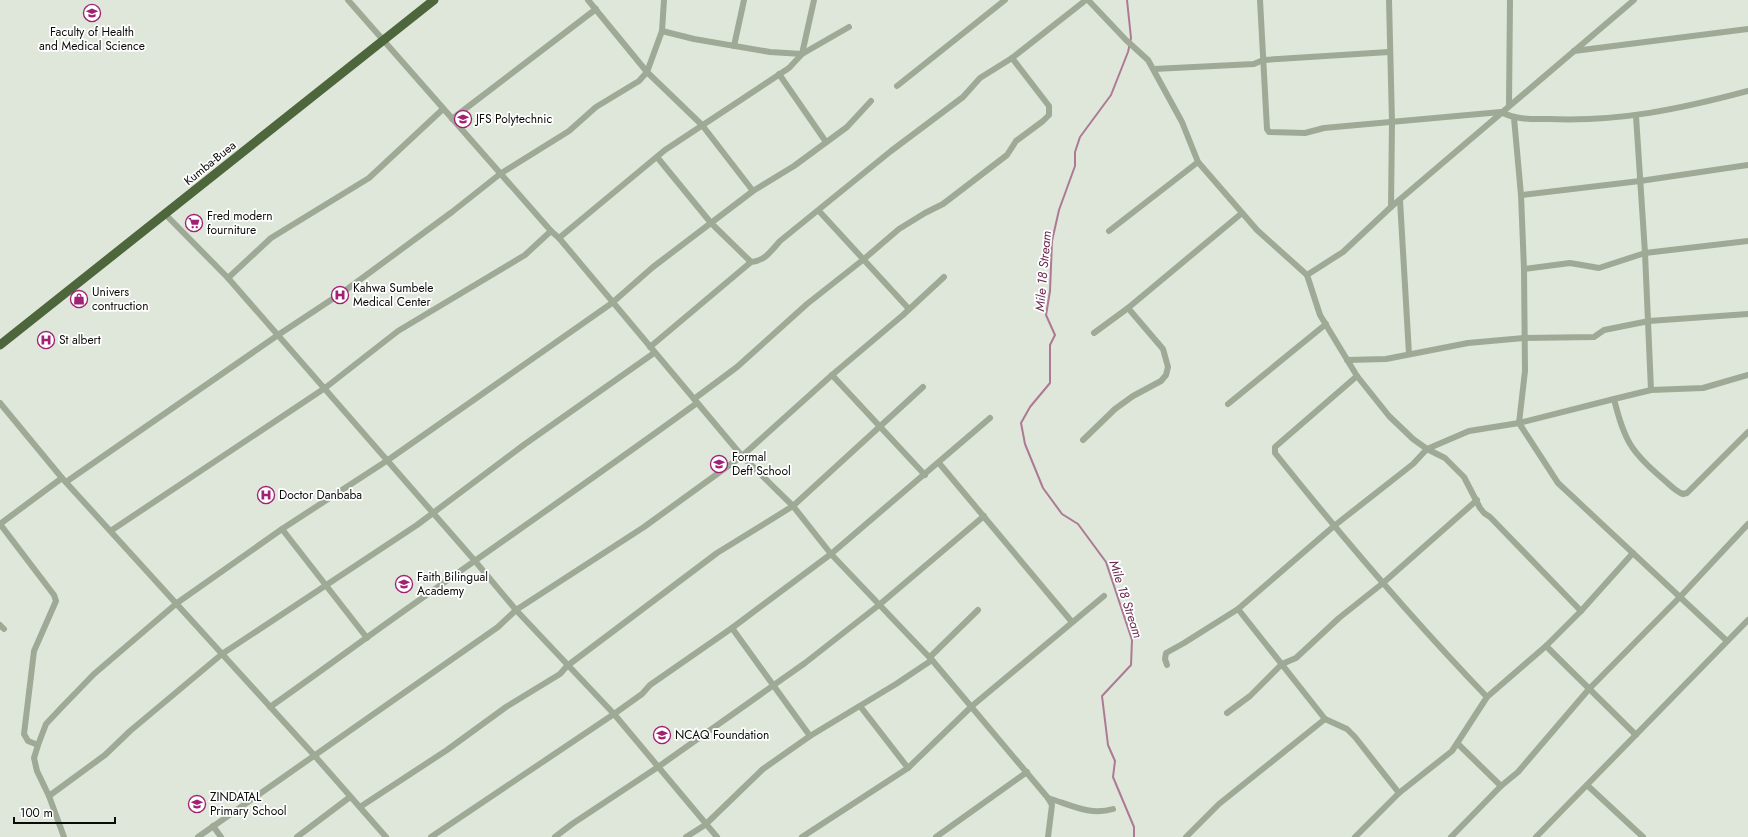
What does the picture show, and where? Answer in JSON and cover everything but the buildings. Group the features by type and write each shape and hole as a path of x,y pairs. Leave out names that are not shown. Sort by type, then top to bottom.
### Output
{"highway":[{"name":"Kumba-Buea","path":"0,344 434,0"}],"street":[{"path":"348,0 550,231 558,238 742,456 792,506 831,554 931,659 972,706 1052,804 1048,837"},
{"path":"588,0 647,72 702,125 753,191"},
{"path":"38,744 28,741 24,734 25,714 34,651 56,601 54,595 0,524 352,285 452,212 500,174 562,136 596,107 639,80 647,72 662,31 664,0"},
{"path":"734,46 744,0"},
{"path":"802,54 814,0"},
{"path":"897,86 1005,0"},
{"path":"49,796 105,755 130,731 222,654 417,525 652,350 751,262 756,262 767,256 780,241 819,211 891,151 963,97 976,81 1012,58 1087,0 1126,40 1143,54 1154,70 1182,122 1198,162 1263,237 1307,275 1318,311 1357,376 1389,416 1413,439 1427,449 1445,458 1464,477 1484,513 1490,517 1581,611"},
{"path":"1260,0 1268,132 1305,133 1324,128 1501,112 1514,118 1574,120 1636,116 1705,103 1748,91"},
{"path":"1388,0 1392,122 1391,207"},
{"path":"1509,106 1510,0"},
{"path":"1307,275 1343,252 1391,207 1634,0"},
{"path":"452,119 596,9"},
{"path":"558,238 657,157 702,125 789,68 802,54 849,27"},
{"path":"1574,51 1748,28"},
{"path":"662,31 770,52 802,54"},
{"path":"1154,70 1254,64 1263,60 1389,52"},
{"path":"270,707 475,560 573,493 696,401 737,367 807,304 899,229 943,204 1007,155 1016,141 1049,115 1049,106 1012,58"},
{"path":"779,74 826,142"},
{"path":"64,837 49,796 37,771 34,758 46,724 94,674 177,603 282,529 388,460 612,303 653,267 753,191 788,170 847,128 871,101"},
{"path":"228,278 271,238 369,178 443,109"},
{"path":"1636,116 1649,321 1651,390"},
{"path":"1514,118 1521,195 1524,269 1525,371 1519,422 1558,483 1679,598 1727,641"},
{"path":"657,157 711,223 751,262"},
{"path":"1109,231 1198,162"},
{"path":"1521,195 1640,181 1748,165"},
{"path":"1400,200 1409,354"},
{"path":"819,211 909,309"},
{"path":"165,214 228,278 278,334 475,560 516,610 567,666 614,714 717,837"},
{"path":"1094,333 1128,308 1242,214"},
{"path":"112,530 325,388 398,331 525,255 550,231"},
{"path":"1524,269 1570,263 1599,268 1645,253 1748,241"},
{"path":"198,837 498,627 516,610 644,527 742,456 944,277"},
{"path":"1083,440 1115,409 1133,396 1160,381 1166,375 1168,367 1163,349 1128,308"},
{"path":"1347,360 1386,359 1468,343 1524,338 1594,336 1604,330 1649,321 1748,314"},
{"path":"1228,404 1326,324"},
{"path":"832,375 925,475"},
{"path":"1167,665 1165,659 1166,653 1238,609 1334,526 1413,464 1427,449 1469,431 1519,422 1651,390 1703,388 1748,375"},
{"path":"1357,376 1275,447 1275,453 1334,526 1433,641 1487,697"},
{"path":"360,807 447,750 506,707 560,674 567,666 718,553 792,506 923,387"},
{"path":"1614,399 1621,427 1637,455 1644,463 1683,494 1687,494 1748,432"},
{"path":"0,403 64,480 112,530 386,837"},
{"path":"431,837 614,714 645,692 650,685 732,628 831,554 990,418"},
{"path":"938,463 1072,622"},
{"path":"1227,713 1250,696 1282,664 1296,658 1346,612 1383,583 1477,500"},
{"path":"555,837 658,767 774,685 879,605 984,516"},
{"path":"1451,837 1501,786 1518,772 1589,689 1679,598 1748,524"},
{"path":"282,529 367,638"},
{"path":"1355,837 1399,793 1452,751 1458,744 1487,697 1546,646 1581,611 1633,553"},
{"path":"802,837 908,768 972,706 1104,596"},
{"path":"1238,609 1325,719 1347,729 1399,793"},
{"path":"686,837 705,824 756,775 810,736 860,706 931,659 978,610"},
{"path":"1536,837 1748,620"},
{"path":"732,628 810,736"},
{"path":"1546,646 1636,736"},
{"path":"860,706 908,768"},
{"path":"1186,837 1219,804 1325,719"},
{"path":"1458,744 1501,786"},
{"path":"936,837 1027,772"},
{"path":"1587,785 1643,837"},
{"path":"297,837 350,797"},
{"path":"1048,798 1090,812 1102,812 1113,809"},
{"path":"213,826 221,837"}],"waterway":[{"name":"Mile 18 Stream","path":"1127,0 1131,38 1128,52 1111,95 1080,137 1075,152 1075,166 1059,210 1052,241 1050,291 1046,315 1055,335 1050,345 1050,383 1030,407 1021,423 1025,444 1043,488 1062,514 1078,524 1106,562 1132,640 1131,665 1102,696 1108,745 1115,761 1113,777 1134,827 1134,837"}],"place":[{"name":"Faculty of Health and Medical Science","path":"92,13"},
{"name":"JFS Polytechnic","path":"463,119"},
{"name":"Fred modern fourniture","path":"194,223"},
{"name":"Kahwa Sumbele Medical Center","path":"340,295"},
{"name":"Univers contruction","path":"79,299"},
{"name":"St albert","path":"46,340"},
{"name":"Formal Deft School","path":"719,464"},
{"name":"Doctor Danbaba","path":"266,495"},
{"name":"Faith Bilingual Academy","path":"404,584"},
{"name":"NCAQ Foundation","path":"662,735"},
{"name":"ZINDATAL Primary School","path":"197,804"}]}
